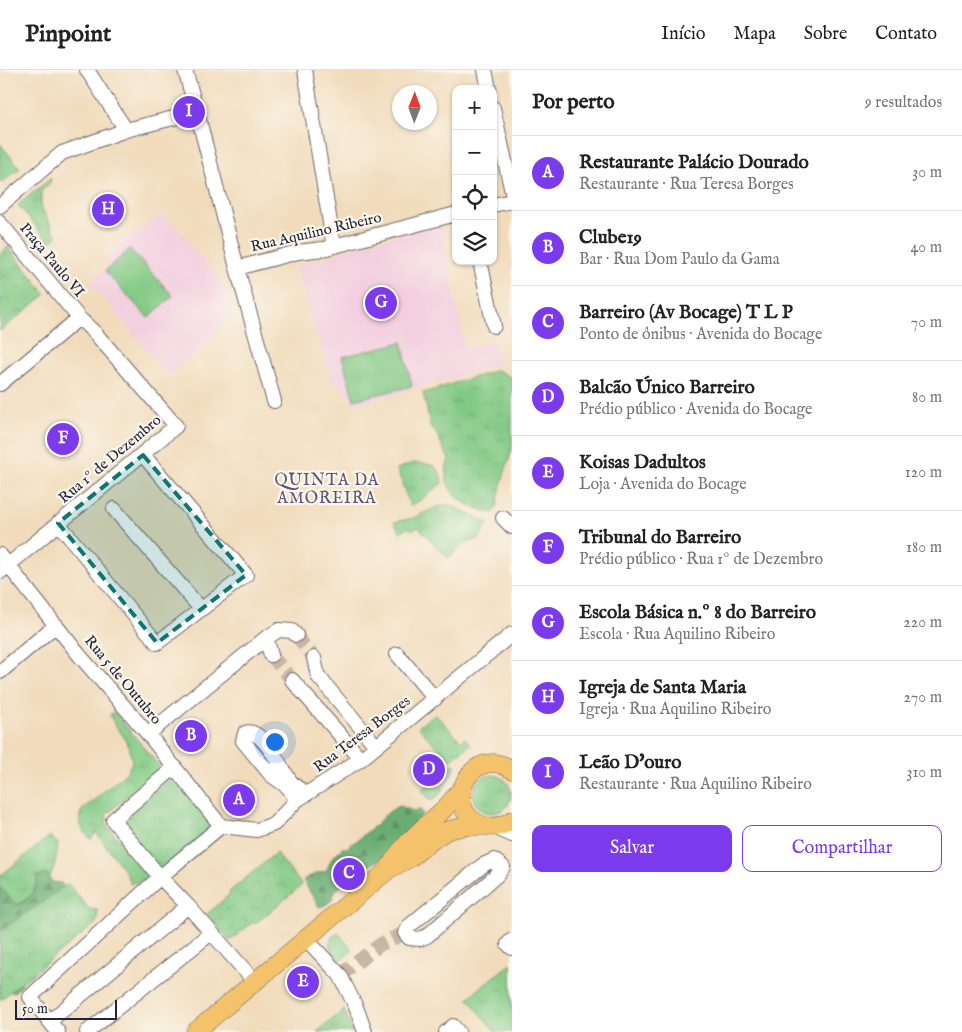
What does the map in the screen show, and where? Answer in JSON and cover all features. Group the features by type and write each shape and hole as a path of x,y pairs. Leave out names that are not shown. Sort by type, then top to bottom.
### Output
{"main road":[{"path":"388,870 395,857 445,808 462,788 470,773 476,768 492,763 508,766"},
{"path":"462,788 461,796 466,812 471,818 490,826"},
{"path":"195,1032 388,870 410,858 438,836 448,830 467,826 502,825 512,820"}],"street":[{"path":"87,70 126,130"},
{"name":"Rua Aquilino Ribeiro","path":"185,70 237,268 298,252 331,247 452,215"},
{"path":"305,70 333,241 331,247"},
{"path":"485,70 488,85"},
{"path":"0,206 62,153 126,130 197,112"},
{"path":"497,126 512,192"},
{"path":"497,204 512,201"},
{"name":"Praça Paulo VI","path":"0,223 79,318"},
{"path":"481,265 494,326"},
{"path":"237,268 274,401"},
{"path":"0,384 79,318"},
{"name":"Rua 1º de Dezembro","path":"3,564 58,523 176,426 95,333 79,318"},
{"path":"58,523 157,643 246,575 143,454"},
{"path":"114,509 201,609"},
{"name":"Rua 5 de Outubro","path":"3,564 148,734 221,826"},
{"path":"0,672 56,625"},
{"path":"148,734 266,638 279,630 292,631 296,636"},
{"name":"Rua Teresa Borges","path":"221,826 256,830 274,824 302,797 361,759 512,634"},
{"path":"266,638 271,655"},
{"path":"398,654 435,699"},
{"path":"314,658 318,676 376,746"},
{"path":"318,676 313,676 296,685 361,759"},
{"path":"255,732 272,752 302,797 271,775 243,741 244,734 255,732"},
{"path":"175,767 113,820 160,877 255,982"},
{"path":"188,906 54,1026 30,997 160,877 221,826"},
{"path":"490,826 512,835"},
{"path":"494,860 503,867 497,875 427,936 420,939 409,938 405,933 408,927 483,865 494,860"},
{"path":"88,1032 211,933"},
{"path":"306,939 340,975 356,1007 365,1032"},
{"path":"512,940 508,944 512,948"},
{"path":"446,1032 453,1026 458,1032"}],"highlighted area":[{"path":"143,455 246,575 157,643 58,523"}],"shaded area":[{"path":"161,213 167,221 169,219 224,285 222,287 227,294 225,296 230,302 226,306 234,315 213,333 216,337 168,375 90,282 110,265 103,257 134,231 137,233"},
{"path":"440,224 465,349 493,340 498,364 355,406 338,382 333,383 331,379 295,266 339,255 338,251"}],"green space":[{"path":"0,144 20,168 1,183 0,182"},
{"path":"51,178 50,183 41,191 41,207 57,237 50,243 18,205"},
{"path":"8,247 46,294 0,331 0,254"},
{"path":"130,249 173,296 148,318 105,271"},
{"path":"402,342 412,386 354,400 342,357"},
{"path":"497,370 512,378 512,449 501,485 497,507 493,513 464,502 450,489 446,470 449,459 436,433 431,428 423,393"},
{"path":"413,463 429,464 436,468 441,476 442,483 410,506 397,469"},
{"path":"442,505 450,505 488,523 479,539 464,544 448,558 418,527 411,530 408,527 400,532 394,522 413,518"},
{"path":"114,712 160,767 106,815 107,826 152,877 130,884 126,873 96,832 91,840 81,826 79,818 82,810 127,772 132,762 130,750 111,717 110,714"},
{"path":"436,715 461,741 465,738 471,744 450,760 418,727 430,717"},
{"path":"454,764 456,766 440,794 431,801 422,790"},
{"path":"174,773 223,833 168,878 118,820"},
{"path":"492,775 505,781 511,794 505,807 492,813 479,807 473,794 479,781"},
{"path":"400,806 413,811 420,809 423,814 393,849 354,875 336,890 331,901 319,907 304,879 326,871 332,858 342,848 347,848 377,825 393,809"},
{"path":"50,836 58,844 55,864 49,879 32,895 0,916 0,876"},
{"path":"276,853 302,885 255,924 253,922 230,941 207,914 230,894 229,892"},
{"path":"47,874 52,882 61,883 67,889 68,947 57,951 23,976 21,986 14,992 6,991 0,997 0,888 16,905 29,898 38,876"},
{"path":"68,884 89,909 98,910 96,923 0,1000 0,931"},
{"path":"338,933 353,950 340,961 329,945 332,937"},
{"path":"511,963 512,1032 495,1032 468,998"},
{"path":"344,1010 353,1032 317,1032"}],"tunnel":[{"path":"296,635 314,658"},
{"path":"271,655 292,680"},
{"path":"340,975 381,944 405,933"}],"place":[{"name":"Leão D'ouro","path":"189,112"},
{"name":"Igreja de Santa Maria","path":"108,210"},
{"name":"Escola Básica n.º 8 do Barreiro","path":"381,303"},
{"name":"Tribunal do Barreiro","path":"63,439"},
{"name":"Clube19","path":"191,736"},
{"name":"Balcão Único Barreiro","path":"429,770"},
{"name":"Restaurante Palácio Dourado","path":"239,800"},
{"name":"Barreiro (Av Bocage) T L P","path":"349,874"},
{"name":"Koisas Dadultos","path":"303,982"}],"district":[{"name":"QUINTA DA AMOREIRA","path":"327,490"}]}
